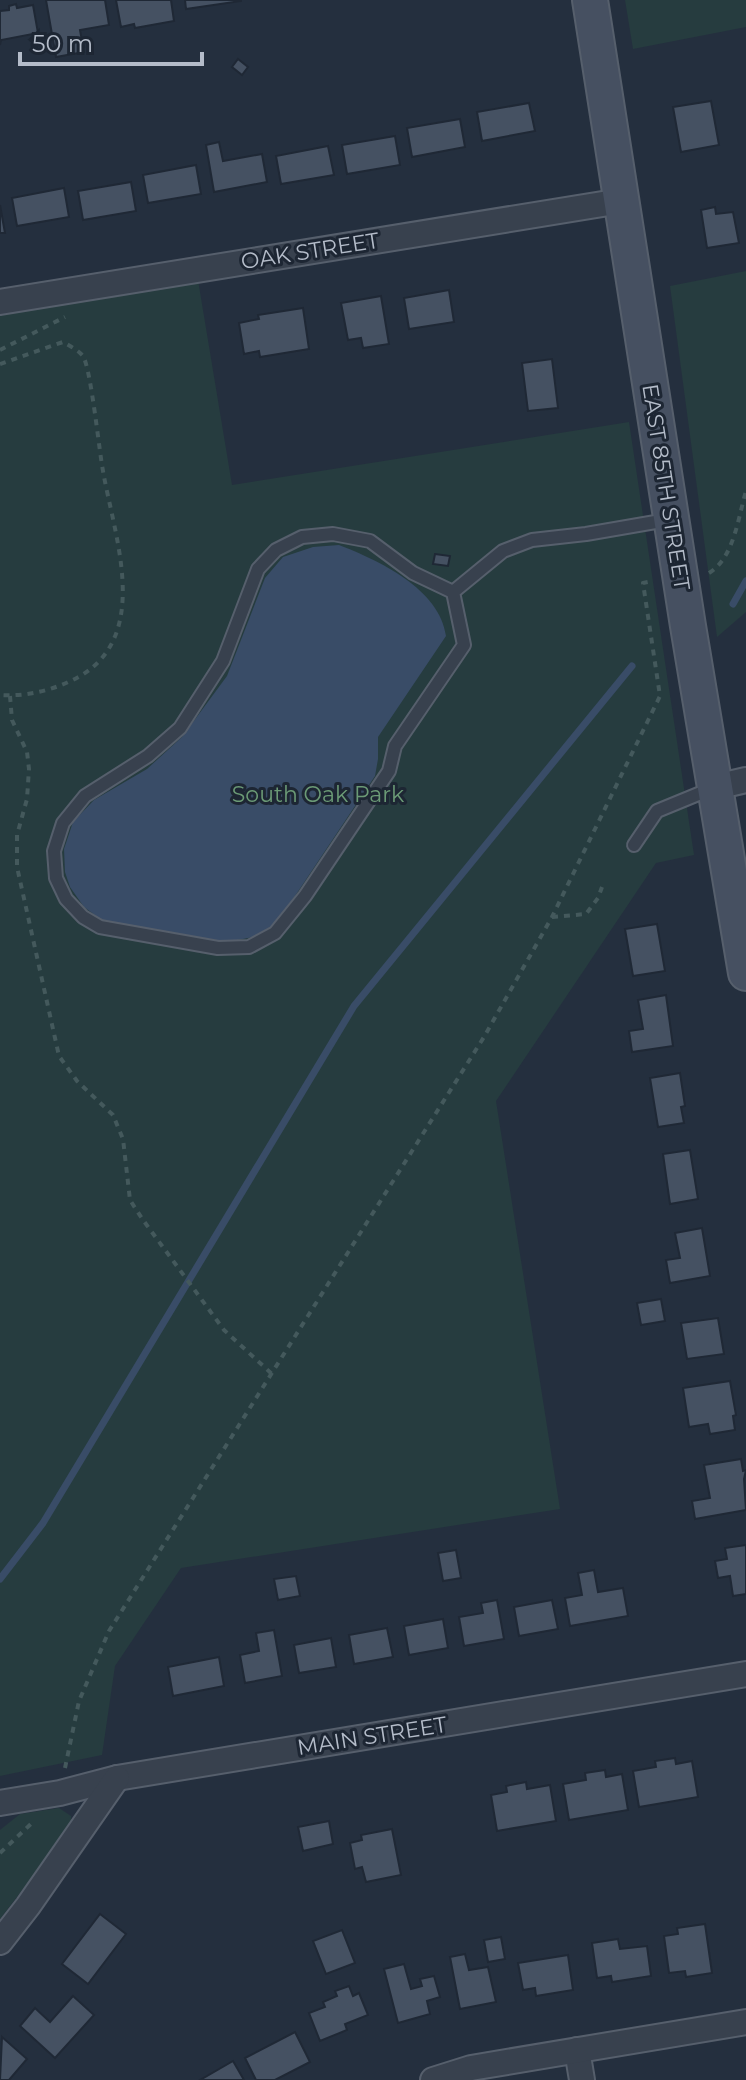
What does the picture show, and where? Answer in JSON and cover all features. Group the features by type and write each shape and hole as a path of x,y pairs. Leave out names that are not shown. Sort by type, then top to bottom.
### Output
{"main road":[{"name":"EAST 85TH STREET","path":"590,0 671,519 731,783 746,973"}],"street":[{"name":"OAK STREET","path":"0,302 621,201"},
{"name":"MAIN STREET","path":"0,1803 60,1793 117,1778 746,1674"},
{"path":"0,1942 117,1778"},
{"path":"433,2080 471,2068 746,2022"},
{"path":"577,2050 582,2080"}],"lane":[{"path":"453,592 503,551 532,540 671,519"},
{"path":"333,534 370,541 413,573 453,592 464,645 395,746 389,771 305,896 275,933 249,947 218,948 100,927 83,917 66,899 56,878 54,851 63,823 85,796 148,756 180,728 223,661 258,569 276,550 302,537 333,534"},
{"path":"634,845 657,811 731,783"}],"path":[{"path":"0,350 65,317"},
{"path":"0,364 63,342 81,354 88,367 93,413 123,576 122,614 112,646 99,664 66,685 10,696 0,695"},
{"path":"708,574 720,567 729,550 746,491"},
{"path":"0,1853 60,1793 79,1701 109,1631 484,1037 552,917 660,696 643,583 651,582"},
{"path":"10,696 12,720 27,752 29,769 27,799 17,835 17,867 59,1056 77,1081 113,1115 123,1139 130,1200 143,1220 224,1330 272,1374"},
{"path":"552,917 586,914 602,887"}],"green space":[{"path":"625,0 746,0 746,27 633,49"},
{"path":"746,271 746,612 717,637 670,286"},
{"name":"South Oak Park","path":"198,280 232,485 629,422 694,855 656,863 496,1101 560,1509 181,1568 115,1666 102,1755 0,1776 0,313"},
{"path":"59,1808 71,1816 71,1827 0,1919 0,1830 20,1814"}],"water":[{"path":"339,545 405,578 432,604 446,636 378,737 375,776 293,899 272,926 253,937 228,942 103,921 84,907 70,887 65,872 64,849 73,822 94,800 147,769 182,737 227,676 265,578 283,557 313,547"}],"building":[{"path":"46,0 105,0 109,25 80,30 84,52 56,57"},
{"path":"116,0 171,0 174,21 135,28 134,24 121,27"},
{"path":"185,0 241,0 241,1 186,9"},
{"path":"16,4 17,8 33,5 38,33 1,40 0,45 0,11 9,10 9,6"},
{"path":"238,59 248,67 242,75 232,67"},
{"path":"711,101 719,145 681,152 673,107"},
{"path":"529,103 535,131 482,141 477,112"},
{"path":"460,119 465,147 412,157 407,128"},
{"path":"395,136 400,165 347,174 342,145"},
{"path":"219,142 223,161 262,154 267,182 214,192 206,145"},
{"path":"328,146 334,175 281,184 276,156"},
{"path":"196,165 201,194 148,203 143,175"},
{"path":"131,182 136,211 83,220 78,191"},
{"path":"64,188 69,217 17,226 12,198"},
{"path":"0,205 5,233 0,233"},
{"path":"715,207 716,214 733,212 739,243 707,248 701,210"},
{"path":"449,290 454,322 409,329 404,298"},
{"path":"381,296 389,344 363,348 361,338 348,340 341,303"},
{"path":"303,308 309,349 260,357 259,351 244,354 239,323 259,319 258,315"},
{"path":"552,359 558,408 528,411 522,363"},
{"path":"435,554 450,556 448,566 433,564"},
{"path":"657,924 665,971 633,976 625,929"},
{"path":"666,995 673,1046 632,1052 629,1031 643,1029 638,1000"},
{"path":"680,1073 684,1123 658,1127 650,1078"},
{"path":"690,1150 698,1199 670,1204 663,1154"},
{"path":"702,1228 710,1276 670,1283 666,1260 680,1258 675,1233"},
{"path":"661,1299 665,1321 641,1325 637,1303"},
{"path":"718,1318 724,1354 687,1359 681,1323"},
{"path":"730,1381 736,1415 733,1416 735,1430 710,1434 708,1424 689,1427 683,1388"},
{"path":"741,1459 743,1471 746,1470 746,1510 695,1519 692,1501 710,1498 704,1465"},
{"path":"746,1545 746,1594 733,1596 730,1576 718,1578 715,1561 727,1559 725,1548"},
{"path":"456,1550 461,1578 443,1581 438,1553"},
{"path":"594,1570 598,1592 623,1588 628,1616 570,1626 565,1598 582,1595 578,1573"},
{"path":"296,1576 300,1596 278,1600 274,1579"},
{"path":"497,1600 504,1639 464,1646 459,1617 483,1613 481,1603"},
{"path":"552,1600 558,1629 519,1636 514,1607"},
{"path":"443,1619 448,1648 409,1655 404,1626"},
{"path":"387,1628 393,1657 354,1664 349,1635"},
{"path":"274,1630 282,1676 245,1683 240,1655 259,1651 256,1633"},
{"path":"331,1638 336,1667 299,1673 294,1645"},
{"path":"219,1657 224,1686 173,1696 168,1667"},
{"path":"675,1758 676,1764 692,1761 698,1797 639,1807 633,1771 656,1767 655,1761"},
{"path":"605,1770 606,1777 622,1774 628,1810 569,1820 563,1784 586,1780 585,1773"},
{"path":"526,1782 527,1789 550,1785 556,1821 497,1831 491,1795 507,1792 506,1786"},
{"path":"329,1821 333,1844 303,1851 298,1827"},
{"path":"392,1829 401,1875 366,1882 362,1867 355,1869 350,1843 362,1840 361,1835"},
{"path":"100,1914 126,1934 88,1984 62,1964"},
{"path":"705,1924 712,1973 686,1977 685,1971 669,1973 664,1936 678,1934 677,1928"},
{"path":"342,1930 355,1963 326,1974 313,1941"},
{"path":"501,1937 505,1959 488,1962 484,1940"},
{"path":"618,1939 620,1949 647,1946 651,1976 612,1982 611,1976 597,1978 592,1943"},
{"path":"465,1954 469,1970 488,1967 496,2002 460,2009 450,1957"},
{"path":"568,1955 573,1990 536,1996 535,1988 523,1990 518,1963"},
{"path":"404,1964 411,1989 422,1986 420,1979 434,1976 440,1997 427,2001 430,2014 398,2023 384,1969"},
{"path":"349,1986 353,1996 359,1993 368,2015 345,2024 347,2030 320,2041 309,2013 325,2007 323,2002 337,1996 335,1991"},
{"path":"73,1996 94,2015 55,2058 20,2026 35,2008 50,2022"},
{"path":"295,2032 310,2062 275,2080 256,2080 245,2058"},
{"path":"2,2037 27,2059 9,2080 0,2080"},
{"path":"233,2061 244,2080 200,2080"}],"waterway":[{"path":"733,604 746,581"},
{"path":"0,1579 43,1523 354,1006 632,666"}]}
